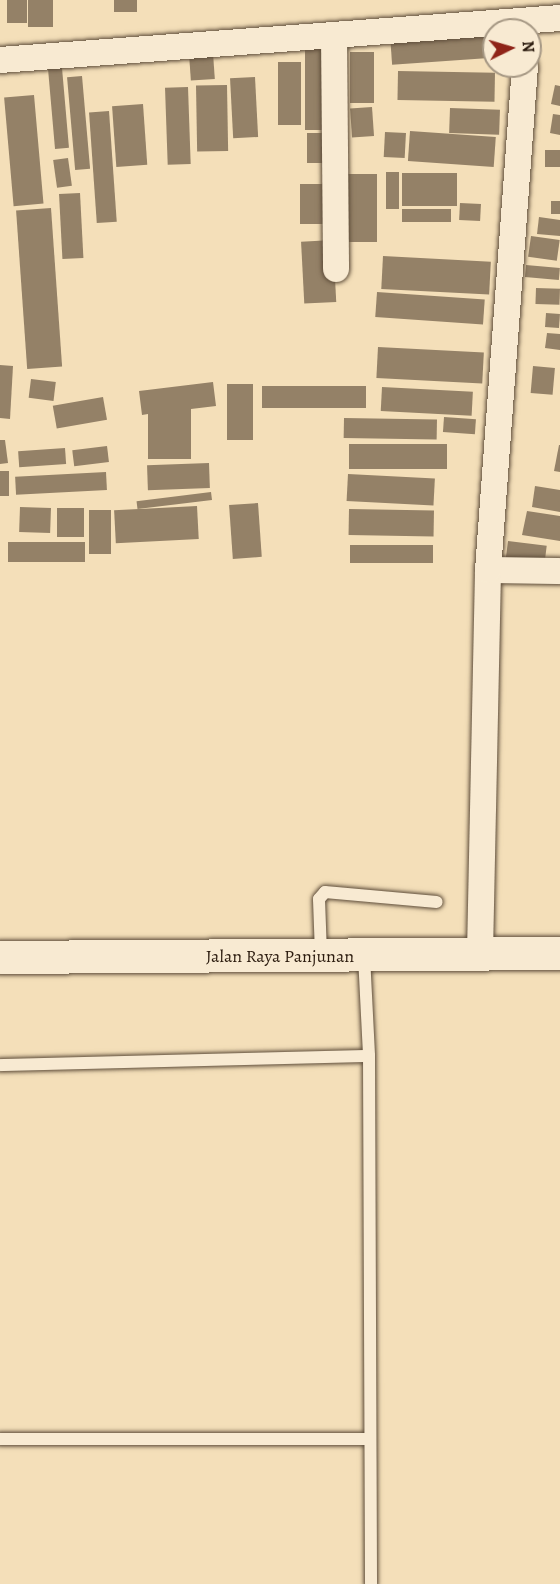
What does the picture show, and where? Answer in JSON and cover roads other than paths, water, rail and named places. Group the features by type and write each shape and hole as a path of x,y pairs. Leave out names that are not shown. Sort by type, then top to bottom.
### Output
{"main road":[{"name":"Jalan Raya Panjunan","path":"0,957 321,956 364,963 480,953 560,953"}],"street":[{"path":"542,22 560,18"},
{"path":"0,60 334,35 482,27"},
{"path":"334,35 336,268"},
{"path":"480,953 488,570 524,78"},
{"path":"488,570 560,571"}],"lane":[{"path":"321,956 320,899 325,892 437,902"},
{"path":"364,963 369,1056 371,1584"},
{"path":"0,1065 369,1056"},
{"path":"0,1439 370,1439"}]}
